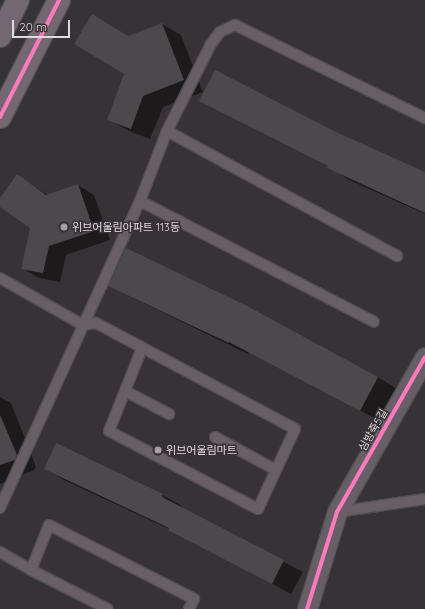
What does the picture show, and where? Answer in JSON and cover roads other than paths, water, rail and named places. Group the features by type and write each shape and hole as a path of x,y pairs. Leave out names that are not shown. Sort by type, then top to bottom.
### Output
{"street":[{"path":"0,36 18,0"},
{"path":"0,117 59,0"},
{"name":"심방죽5길","path":"307,609 337,512 425,357"}],"lane":[{"path":"0,508 140,201 167,131 211,44 220,32 235,26 425,118"},
{"path":"167,131 397,256"},
{"path":"140,201 374,322"},
{"path":"0,278 83,325 96,323 295,429 258,509 109,431 142,348"},
{"path":"125,391 169,414"},
{"path":"215,437 276,470"},
{"path":"337,512 425,499"},
{"path":"31,570 49,525 194,599 189,609"},
{"path":"0,552 31,570 108,609"}],"place":[{"name":"위브어울림아파트 113동","path":"64,227"},
{"name":"위브어울림마트","path":"158,450"}]}
